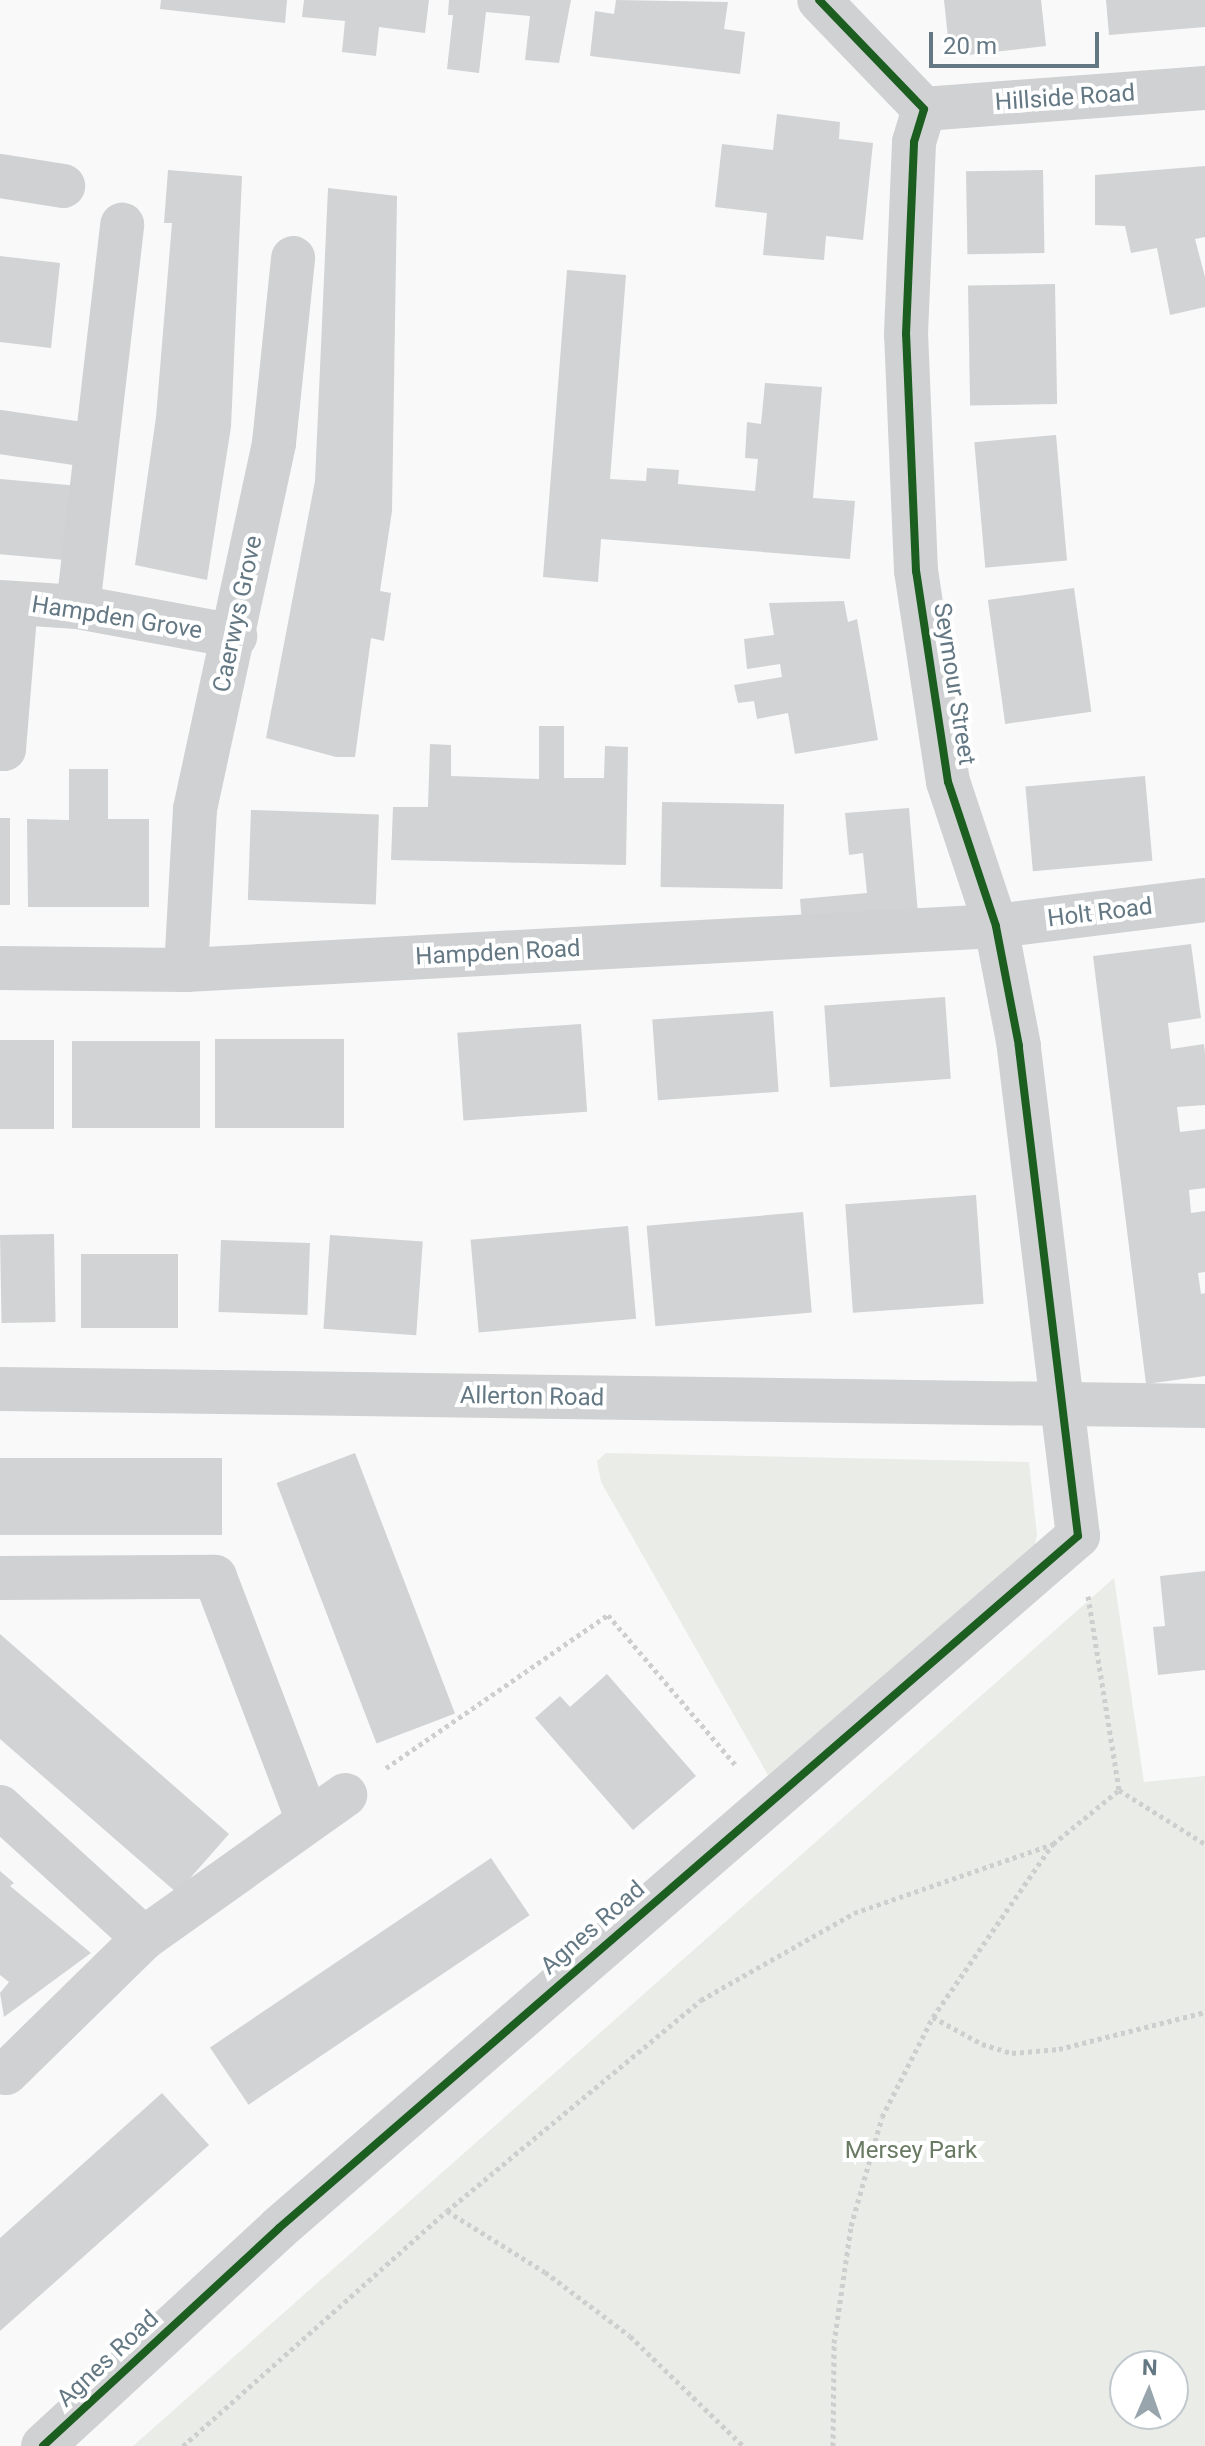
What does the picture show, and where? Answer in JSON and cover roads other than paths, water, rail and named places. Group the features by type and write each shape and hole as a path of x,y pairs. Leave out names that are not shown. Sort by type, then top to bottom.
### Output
{"street":[{"path":"819,0 924,109"},
{"name":"Hillside Road","path":"924,109 1205,88"},
{"name":"Seymour Street","path":"924,109 914,142 906,334 916,571 948,782 996,926 1019,1046 1064,1405"},
{"path":"0,176 63,186"},
{"path":"78,607 122,225"},
{"name":"Caerwys Grove","path":"186,970 195,809 235,636 274,443 293,258"},
{"path":"0,432 95,446"},
{"path":"0,749 4,749 8,602"},
{"name":"Hampden Grove","path":"8,602 78,607 235,636"},
{"name":"Holt Road","path":"996,926 1205,900"},
{"name":"Hampden Road","path":"0,968 186,970 996,926"},
{"name":"Allerton Road","path":"0,1389 1205,1406"},
{"name":"Agnes Road","path":"43,2446 279,2228 1078,1536 1064,1405"},
{"path":"0,1578 215,1577 308,1821"},
{"path":"6,2073 144,1938 345,1795"},
{"path":"0,1807 144,1938"}],"park label":[{"name":"Mersey Park","path":"911,2151"}]}
